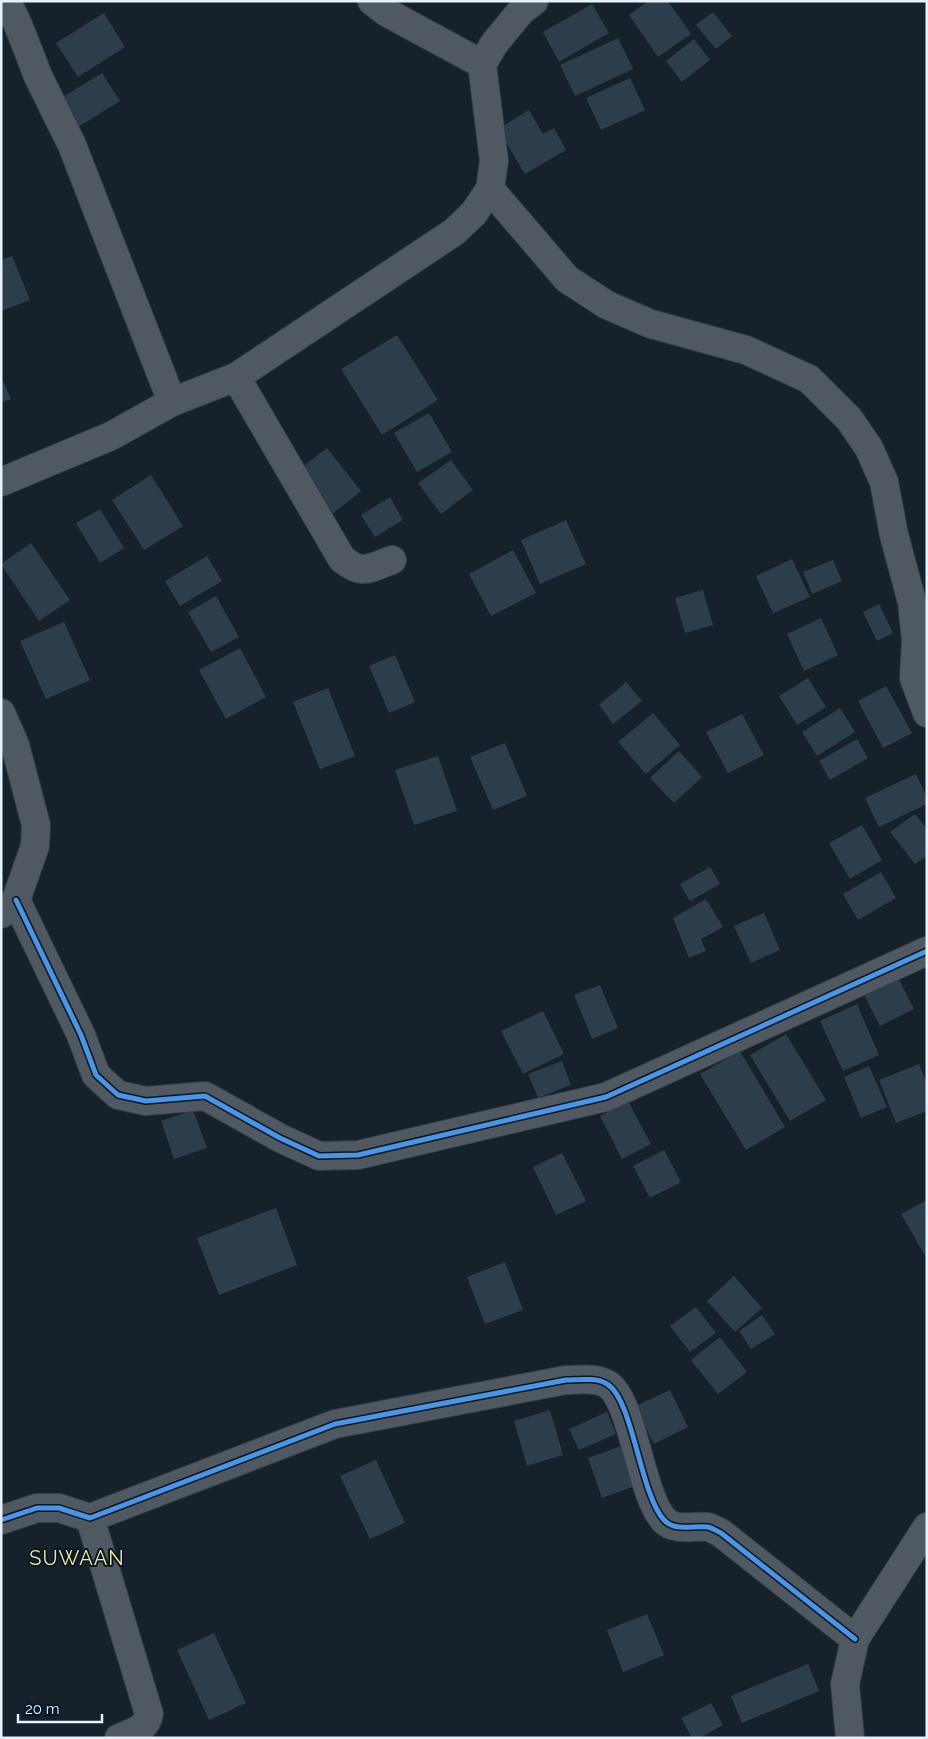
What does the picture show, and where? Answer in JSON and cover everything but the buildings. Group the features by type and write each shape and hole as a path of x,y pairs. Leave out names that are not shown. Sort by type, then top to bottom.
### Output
{"street":[{"path":"7,1 38,76 72,145 172,402"},
{"path":"372,1 386,12 482,64"},
{"path":"1,482 111,436 172,402 236,377 454,232 474,213 490,189 494,161 482,64 494,44 521,11 534,1"},
{"path":"490,189 567,279 606,305 651,324 746,350 809,379 849,419 869,448 884,482 894,535 912,602 916,640 914,678 927,712"},
{"path":"236,377 342,559 357,569 364,570 392,560"},
{"path":"1,713 15,744 36,825 35,846 9,907 81,1035 96,1075 118,1095 146,1102 205,1096 280,1138 319,1156 358,1155 606,1097 927,951"},
{"path":"1,1520 37,1508 59,1508 90,1518 335,1424 566,1380 597,1380 608,1384 620,1400 654,1502 664,1520 670,1525 677,1527 709,1527 722,1533 855,1639"},
{"path":"90,1518 150,1714 148,1722 143,1728 119,1738"},
{"path":"850,1738 845,1684 855,1639 927,1527"}],"cycle path":[{"path":"16,900 81,1035 96,1075 118,1095 146,1101 205,1096 280,1138 319,1156 358,1155 606,1097 927,951"},
{"path":"1,1520 37,1508 59,1508 90,1518 335,1424 566,1380 592,1380 607,1384 616,1393 624,1408 649,1490 656,1507 668,1524 679,1527 708,1527 721,1533 855,1639"}],"district":[{"name":"SUWAAN","path":"77,1558"}]}
